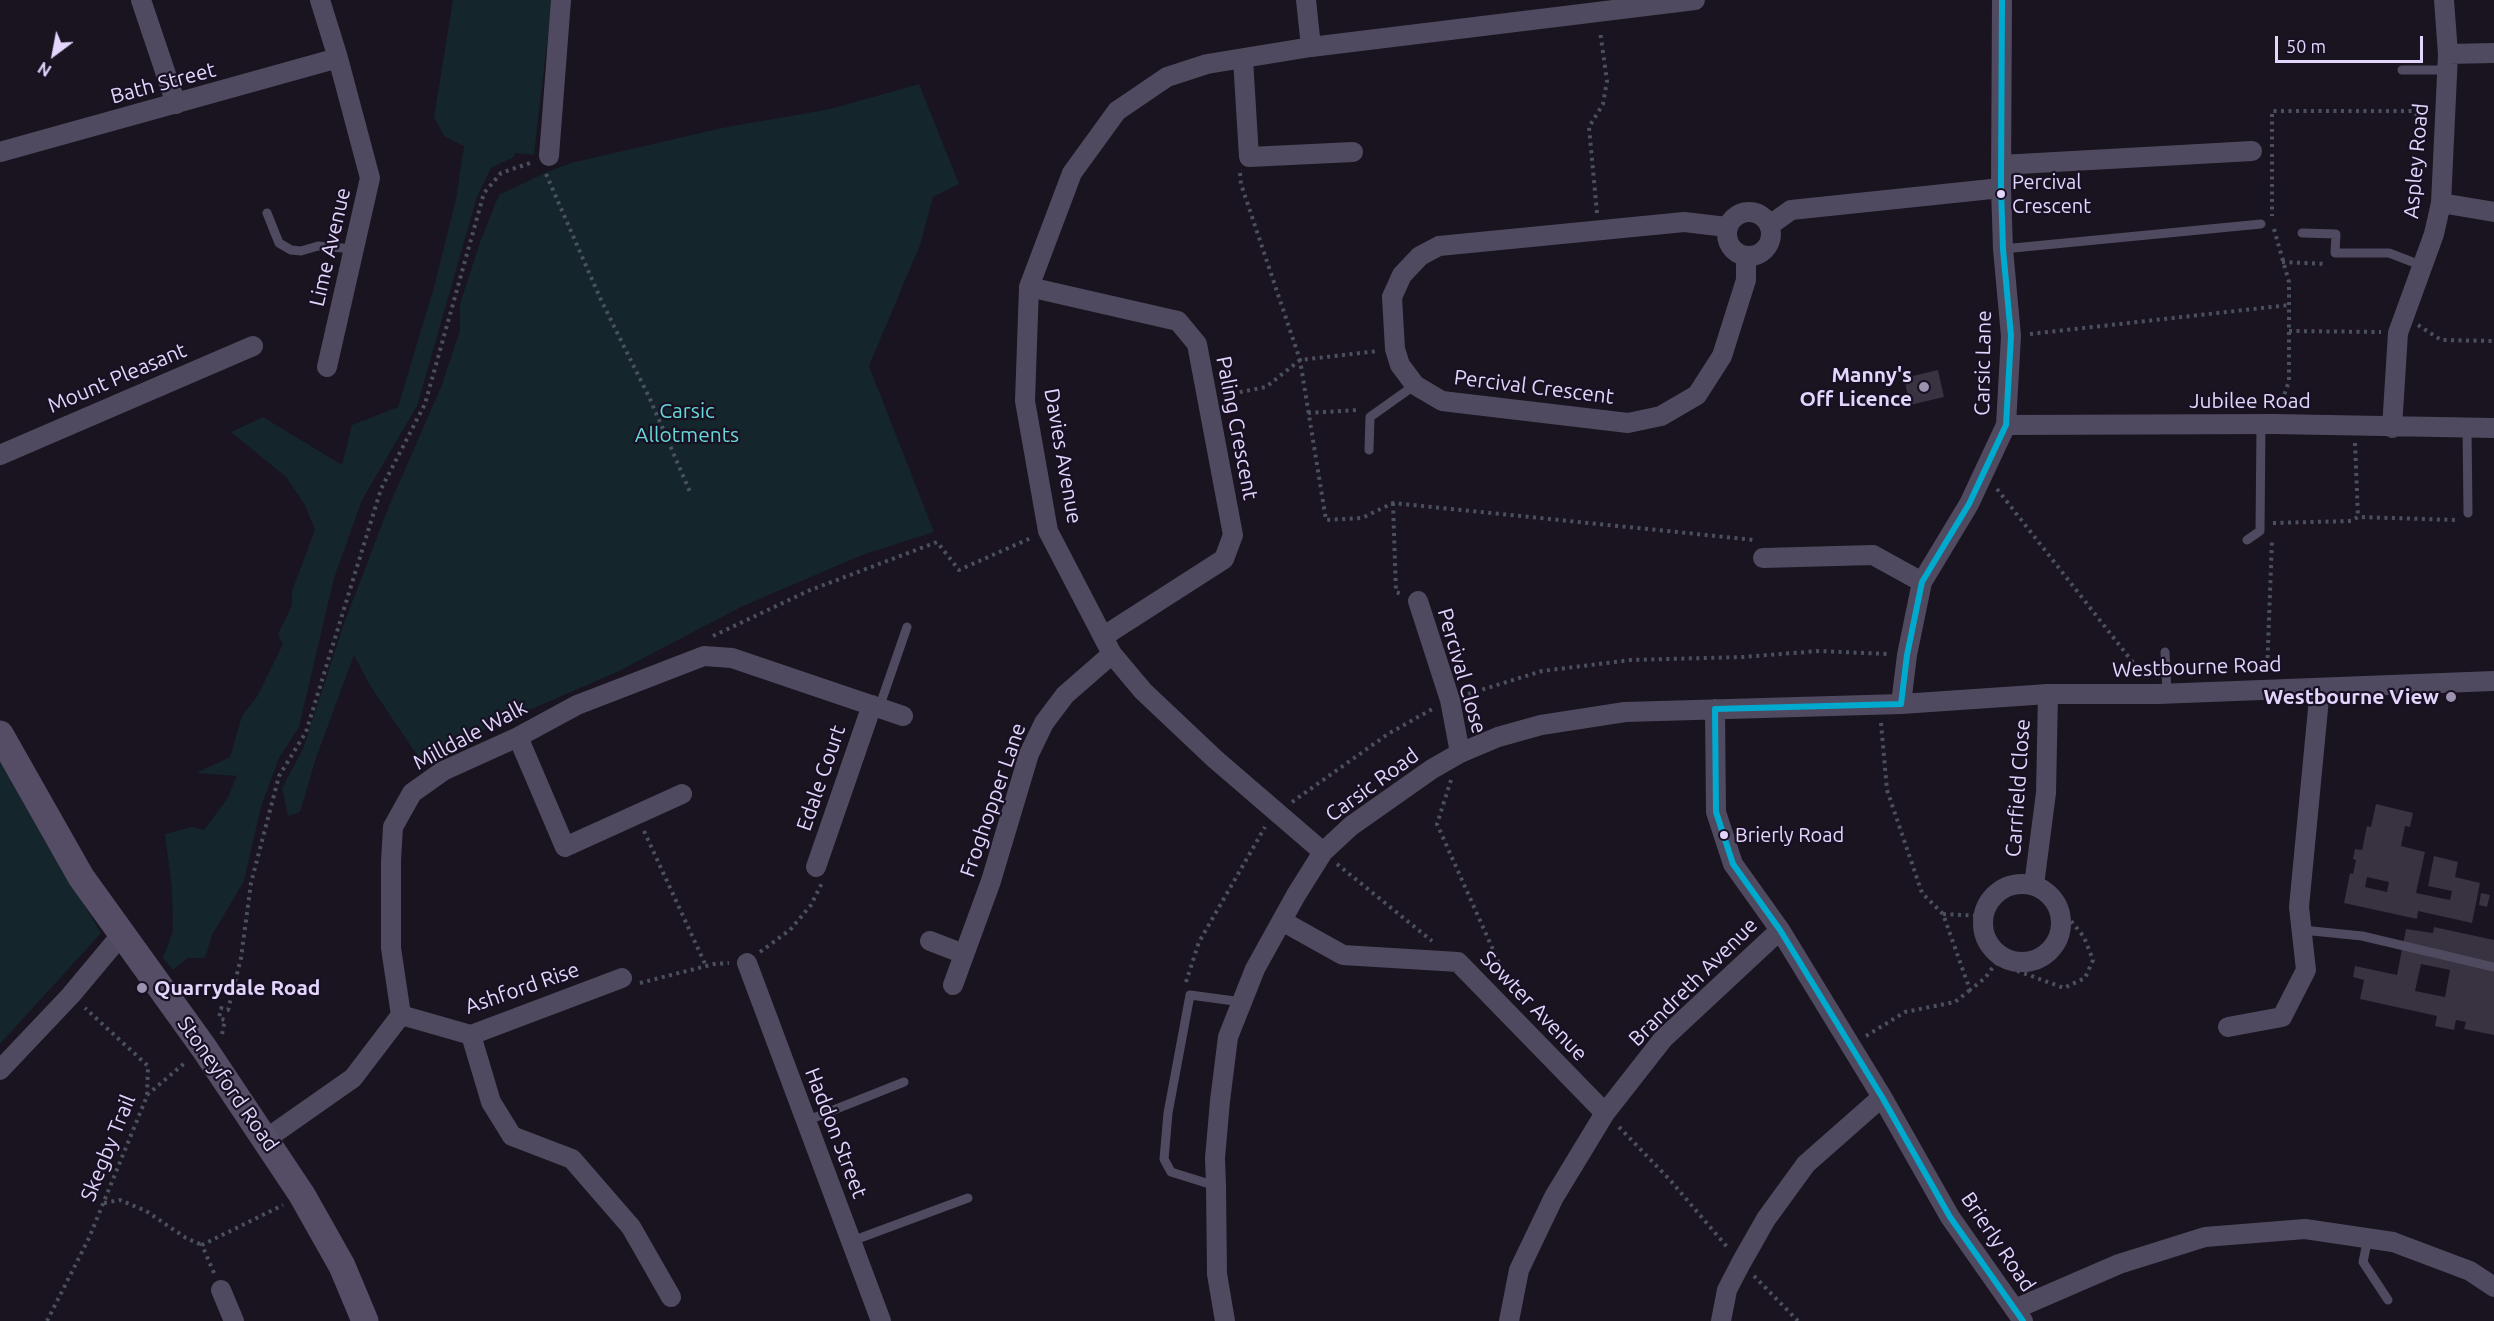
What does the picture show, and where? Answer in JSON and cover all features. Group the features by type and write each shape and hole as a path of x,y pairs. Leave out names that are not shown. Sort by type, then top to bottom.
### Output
{"main road":[{"name":"Stoneyford Road","path":"0,734 81,877 266,1139 302,1195 342,1266 365,1321"}],"street":[{"path":"141,0 176,104"},
{"name":"Lime Avenue","path":"320,0 370,178 327,367"},
{"path":"549,156 561,0"},
{"path":"1306,0 1311,47"},
{"name":"Davies Avenue","path":"1323,852 1215,759 1143,691 1108,645 1048,531 1025,401 1029,288 1072,173 1117,111 1167,77 1207,64 1311,47 1695,0"},
{"name":"Carsic Lane","path":"1900,704 1907,654 1922,582 1970,504 2006,425 2012,336 2003,249 2001,188 2002,0"},
{"name":"Aspley Road","path":"2392,428 2401,324 2423,266 2441,203 2447,62 2444,0"},
{"path":"2447,62 2494,53"},
{"name":"Bath Street","path":"0,151 338,58"},
{"path":"1244,59 1249,157 1353,152"},
{"path":"2001,165 2252,151"},
{"path":"1770,225 1791,210 2001,188"},
{"path":"2441,203 2494,212"},
{"path":"1748,211 1761,215 1770,225 1770,241 1761,253 1746,256 1733,249 1726,235 1727,227 1735,216 1748,211"},
{"name":"Percival Crescent","path":"1727,227 1684,222 1439,246 1420,256 1401,275 1392,297 1395,349 1400,365 1415,385 1442,401 1628,423 1661,417 1697,395 1722,356 1746,280 1746,256"},
{"name":"Paling Crescent","path":"1029,288 1178,321 1197,344 1233,535 1224,559 1108,645"},
{"name":"Mount Pleasant","path":"0,455 254,345"},
{"name":"Jubilee Road","path":"2006,425 2494,428"},
{"path":"1763,558 1873,555 1922,582"},
{"name":"Percival Close","path":"1418,601 1450,700 1460,753"},
{"name":"Froghopper Lane","path":"953,985 991,881 1029,754 1044,723 1108,645"},
{"name":"Milldale Walk","path":"401,1015 392,948 393,827 412,793 443,771 518,737 577,705 704,656 732,658 903,716"},
{"name":"Westbourne Road","path":"1900,704 2048,694 2162,694 2494,681"},
{"path":"2228,1027 2282,1017 2306,970 2299,907 2320,688"},
{"name":"Carrfield Close","path":"2034,885 2046,793 2048,694"},
{"name":"Carsic Road","path":"1225,1321 1218,1274 1215,1158 1228,1037 1255,969 1296,895 1323,852 1351,826 1460,753 1498,737 1542,725 1625,712 1900,704"},
{"name":"Edale Court","path":"816,867 875,707"},
{"name":"Brierly Road","path":"1715,709 1716,812 1733,864 1780,930 1882,1097 1950,1217 2019,1315"},
{"path":"518,737 565,847 682,794"},
{"name":"Carrfield Close","path":"1983,916 1996,893 2014,885 2034,885 2044,890 2058,904"},
{"path":"1983,916 1986,938 1998,959 2023,962 2036,960 2047,954 2056,944 2061,932 2062,919 2058,904"},
{"name":"Sowter Avenue","path":"1282,921 1343,955 1458,962 1605,1113"},
{"name":"Brandreth Avenue","path":"1509,1321 1519,1270 1554,1197 1605,1113 1663,1039 1780,930"},
{"path":"0,1070 71,995 122,934"},
{"path":"930,941 964,954"},
{"name":"Haddon Street","path":"747,963 881,1321"},
{"name":"Ashford Rise","path":"401,1015 471,1035 622,978"},
{"path":"266,1139 353,1078 401,1015"},
{"path":"471,1035 491,1102 512,1136 572,1159 632,1227 671,1297"},
{"path":"1721,1321 1727,1290 1766,1219 1806,1164 1882,1097"},
{"path":"2019,1315 2120,1264 2205,1237 2305,1229 2393,1242 2470,1271 2494,1287"},
{"path":"221,1290 234,1321"}],"lane":[{"path":"2402,70 2447,62"},
{"path":"267,213 279,243 291,250 301,251 318,246 354,249"},
{"path":"2003,249 2261,224"},
{"path":"2302,233 2336,234 2336,253 2389,253 2423,266"},
{"path":"1369,450 1370,417 1415,385"},
{"path":"2247,540 2260,531 2267,425"},
{"path":"2467,428 2468,513"},
{"path":"875,707 907,627"},
{"path":"2162,694 2165,652"},
{"path":"2302,930 2362,936 2494,967"},
{"path":"1216,1186 1171,1172 1164,1160 1168,1113 1190,995 1242,1002"},
{"path":"806,1121 904,1082"},
{"path":"852,1241 968,1198"},
{"path":"2368,1238 2363,1262 2388,1300"}],"path":[{"path":"1598,12 1607,81 1603,104 1589,127 1599,232"},
{"path":"2267,425 2289,381 2289,282 2272,220 2272,111 2412,111 2443,136"},
{"path":"219,1044 225,1020 219,1018 221,1008 228,1010 241,958 251,883 279,776 306,732 381,489 425,404 484,193 501,173 549,156"},
{"path":"549,156 545,172 601,300 650,399 690,492"},
{"path":"1249,157 1239,158 1241,184 1300,360 1326,519 1362,518 1393,503 1762,541 1763,558"},
{"path":"2282,262 2336,264 2336,253"},
{"path":"2012,336 2289,305"},
{"path":"2289,331 2401,324 2441,340 2494,341"},
{"path":"1207,399 1266,387 1300,360 1395,349"},
{"path":"1308,413 1382,408"},
{"path":"2354,426 2358,517"},
{"path":"1984,472 2162,694"},
{"path":"1393,503 1396,592 1418,601"},
{"path":"2260,512 2272,523 2351,521 2358,517 2467,520 2468,513"},
{"path":"2267,689 2272,523"},
{"path":"704,656 710,638 720,633 808,591 937,542 959,570 1048,531"},
{"path":"1880,704 1887,789 1922,893 1943,914 1970,990"},
{"path":"1460,753 1437,824 1507,981 1502,1008"},
{"path":"637,815 706,966"},
{"path":"1323,852 1458,962"},
{"path":"622,978 634,984 706,966 747,963 790,930 811,905 824,881 816,867"},
{"path":"1849,1046 1905,1012 1955,1002 1984,978 1998,959 2064,988 2085,978 2093,960 2084,937 2058,904"},
{"path":"1943,914 1983,916"},
{"name":"Skegby Trail","path":"47,1321 88,1238 147,1096 148,1066 81,1004"},
{"path":"147,1096 194,1055"},
{"path":"1605,1113 1670,1179 1741,1263 1798,1321"},
{"path":"202,1245 302,1195"},
{"path":"103,1203 120,1200 137,1207 186,1238 202,1245 221,1290"}],"green space":[{"path":"453,0 552,0 534,155 515,153 514,157 491,168 477,197 417,406 362,500 334,578 299,727 279,758 261,807 244,881 212,935 205,958 188,958 173,970 163,958 173,931 172,889 165,834 192,827 204,830 227,799 237,776 196,773 230,757 242,716 258,695 283,644 278,634 292,605 292,591 315,530 305,505 286,477 231,432 263,417 342,465 352,425 398,407 434,287 456,199 464,146 444,136 434,117"},
{"name":"Carsic Allotments","path":"919,84 959,184 933,197 920,245 869,366 934,532 862,555 743,606 617,672 419,758 369,684 354,655 316,758 300,812 288,816 282,788 303,749 343,626 389,506 441,387 460,330 460,304 480,242 499,195 571,163 722,128 830,109"},
{"path":"0,761 101,933 0,1044"}],"building":[{"name":"Manny's Off Licence","path":"1938,370 1944,397 1910,405 1904,378"},
{"path":"2376,804 2413,813 2410,827 2405,826 2401,846 2425,852 2416,893 2450,900 2452,891 2428,886 2434,856 2458,862 2455,877 2480,883 2472,923 2418,911 2417,919 2344,903 2350,873 2353,874 2356,860 2353,859 2355,849 2362,850 2367,826 2371,827","holes":["2367,877 2389,882 2387,892 2365,887"]},
{"path":"2481,893 2490,895 2487,907 2479,905"},
{"path":"2434,927 2494,940 2494,1035 2464,1029 2466,1022 2456,1020 2454,1030 2435,1026 2437,1016 2360,999 2364,980 2353,977 2355,966 2397,975 2406,929 2433,933","holes":["2421,964 2450,970 2445,997 2415,991"]}],"transit line":[{"path":"1901,704 1907,655 1922,582 1969,504 2006,425 2011,336 2003,249 2001,188 2002,0"},
{"path":"1715,709 1901,704"},
{"path":"1715,709 1716,812 1733,864 1780,930 1882,1097 1950,1217 2023,1321"}],"place":[{"name":"Percival Crescent","path":"2001,194"},
{"name":"Manny's Off Licence","path":"1924,387"},
{"name":"Westbourne View","path":"2451,697"},
{"name":"Brierly Road","path":"1724,835"},
{"name":"Quarrydale Road","path":"142,988"}]}
